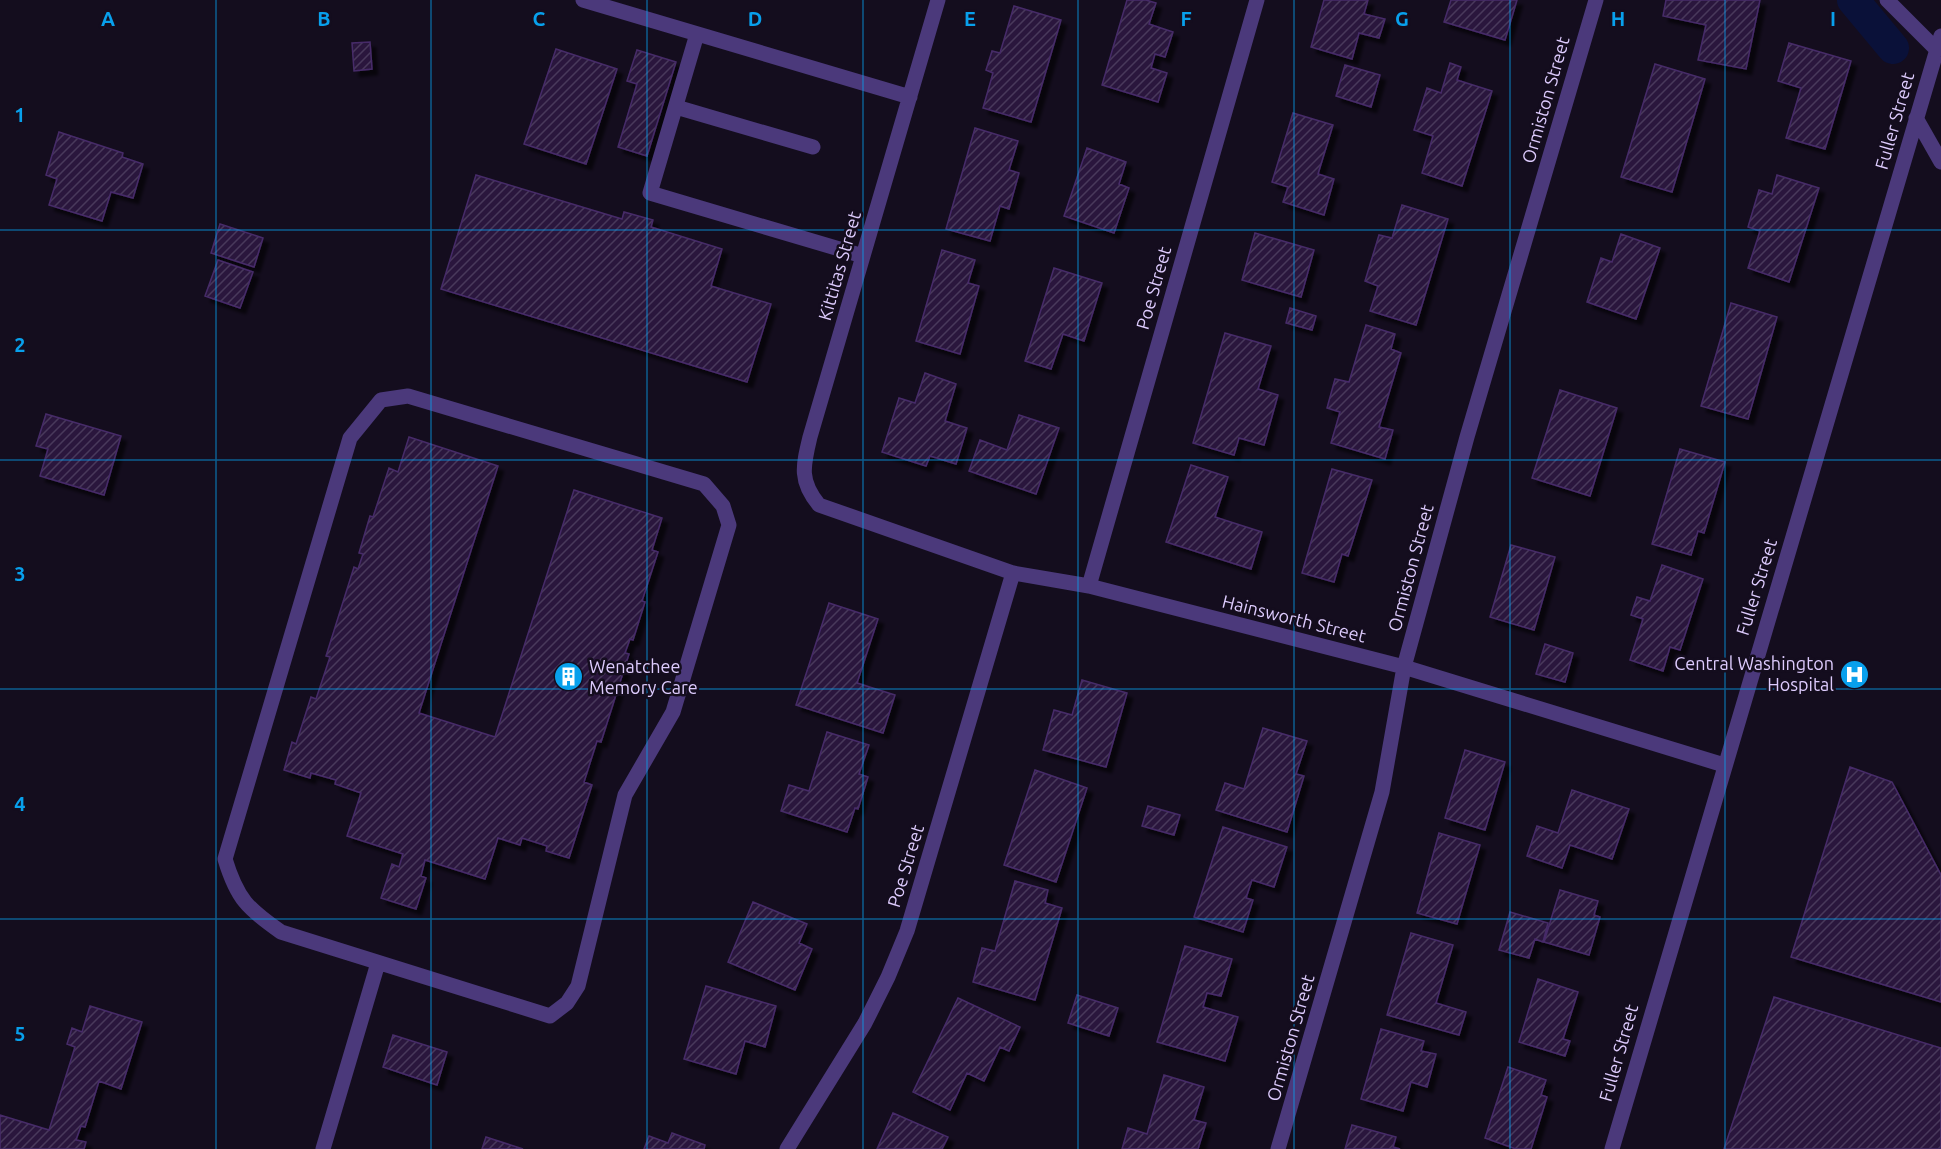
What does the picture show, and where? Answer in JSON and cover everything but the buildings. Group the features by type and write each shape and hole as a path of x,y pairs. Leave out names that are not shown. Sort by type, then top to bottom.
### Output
{"street":[{"path":"583,0 910,97"},
{"name":"Kittitas Street","path":"854,518 819,506 808,493 804,478 804,463 938,0"},
{"name":"Poe Street","path":"1089,586 1257,0"},
{"name":"Ormiston Street","path":"1278,1149 1382,792 1404,667 1467,436 1596,0"},
{"path":"1887,0 1939,43"},
{"path":"697,34 650,193 863,256"},
{"name":"Fuller Street","path":"1612,1149 1939,43"},
{"path":"676,107 813,147"},
{"path":"1916,118 1941,162"},
{"path":"408,396 704,484 723,506 729,525 674,712 625,795 578,986 567,1003 550,1016 378,963 281,932 254,913 233,885 225,859 350,438 381,400 408,396"},
{"name":"Hainsworth Street","path":"854,518 1013,573 1089,586 1404,667 1724,765"},
{"name":"Poe Street","path":"787,1149 865,1023 888,977 907,931 1013,573"},
{"path":"323,1149 378,963"}],"waterway":[{"path":"1853,0 1893,48"}],"place":[{"name":"Central Washington Hospital","path":"1855,674"},
{"name":"Wenatchee Memory Care","path":"568,677"}]}
